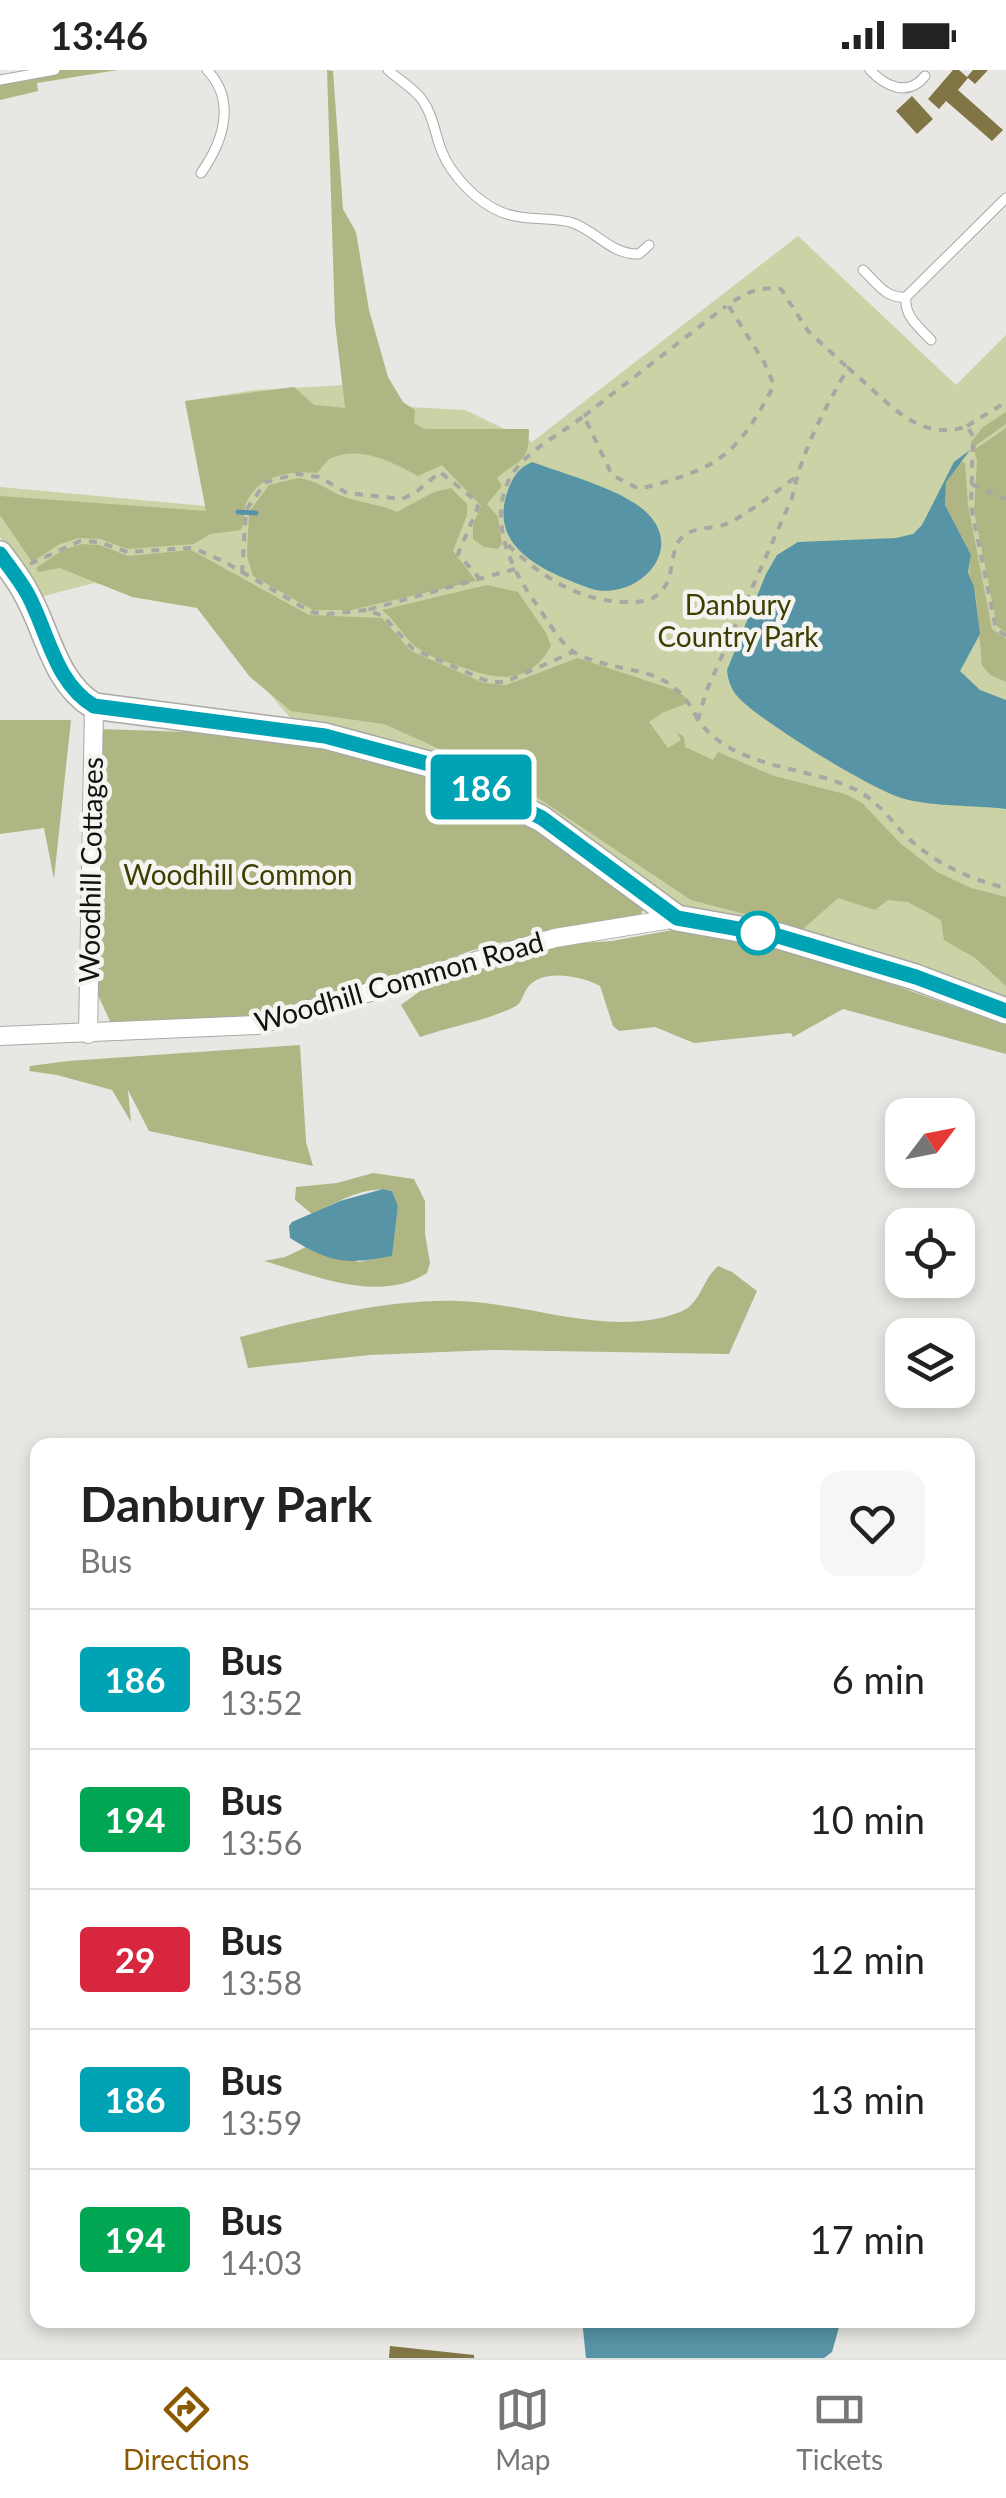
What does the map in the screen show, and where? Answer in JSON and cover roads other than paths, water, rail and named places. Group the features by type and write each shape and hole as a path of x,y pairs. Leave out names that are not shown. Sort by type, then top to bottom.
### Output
{"street":[{"path":"7,570 27,593 77,696 94,706 325,736 440,767 542,818 677,918 778,936 916,977 1006,1011"},
{"name":"Woodhill Cottages","path":"88,1034 94,706"},
{"name":"Woodhill Common Road","path":"0,1036 257,1025 555,938 677,918"}],"lane":[{"path":"0,80 55,70"},
{"path":"201,174 220,141 224,118 218,82 207,70"},
{"path":"388,70 422,98 442,154 459,179 480,199 519,218 572,223 628,254 639,254 649,245"},
{"path":"870,70 892,87 907,89 925,76"},
{"path":"863,270 888,295 906,297 1006,198"},
{"path":"906,297 909,316 931,340"}],"water":[{"path":"970,450 946,482 945,505 971,555 968,572 974,587 980,634 960,671 980,690 1006,700 1006,809 917,802 869,784 751,709 734,692 727,670 777,555 798,542 913,534 922,525 954,462"},
{"path":"532,462 612,491 650,516 659,531 661,546 648,573 621,589 605,591 554,574 524,554 505,527 504,510 514,477"},
{"path":"383,1189 392,1191 398,1206 392,1256 339,1260 316,1253 290,1238 292,1222 340,1201"},
{"path":"583,2328 839,2328 832,2352 824,2358 586,2358"}],"waterway":[{"path":"238,512 256,513"}],"park label":[{"name":"Danbury Country Park","path":"738,621"},
{"name":"Woodhill Common","path":"238,875"}]}
